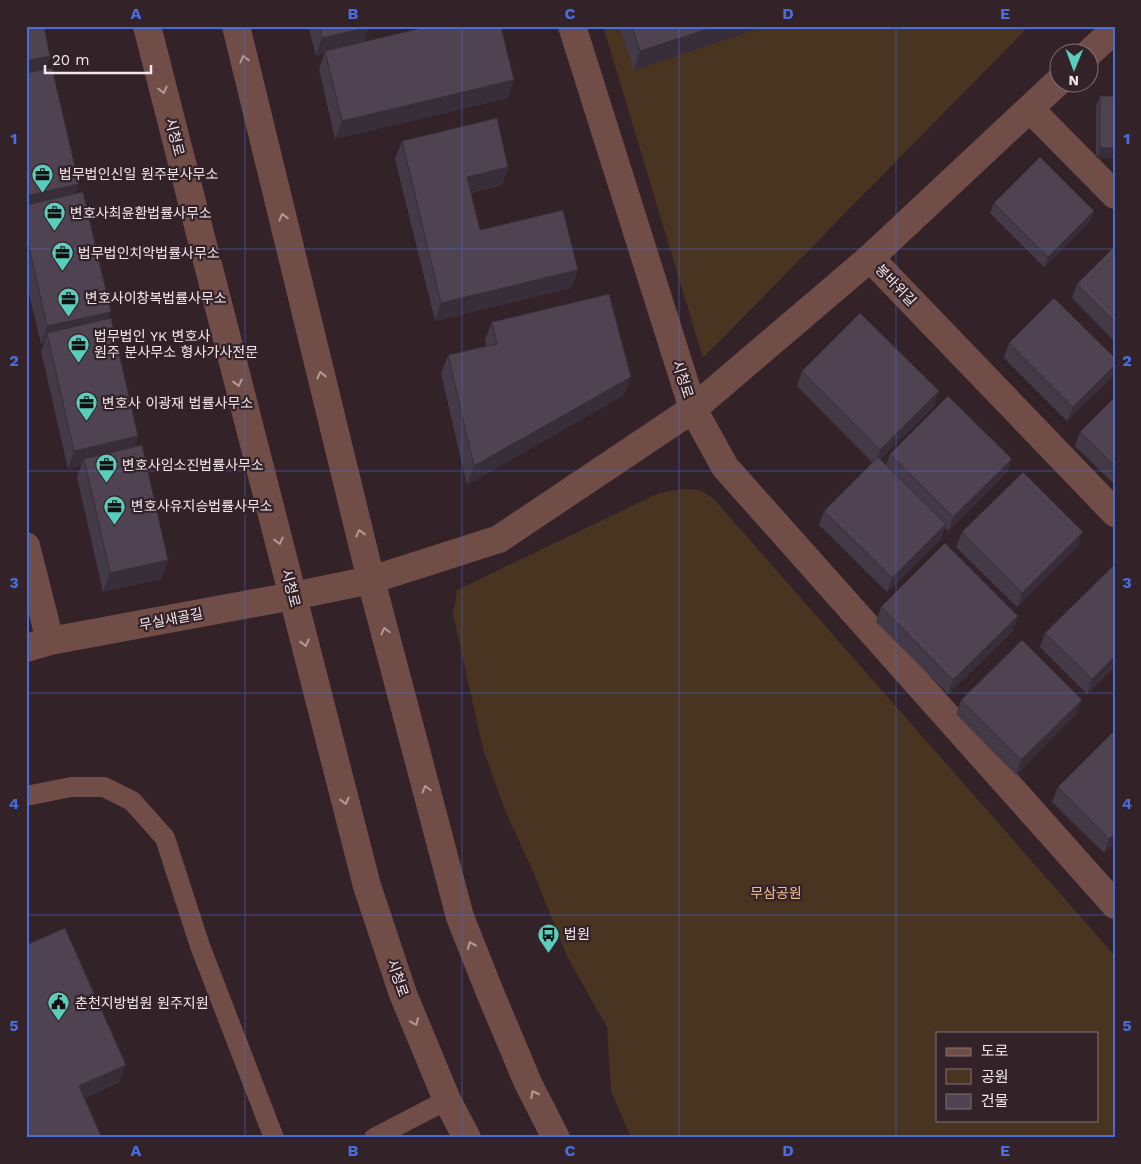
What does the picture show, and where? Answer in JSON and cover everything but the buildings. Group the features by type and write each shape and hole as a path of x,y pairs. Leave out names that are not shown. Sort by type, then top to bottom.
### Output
{"street":[{"name":"시청로","path":"147,26 366,886 403,994 447,1100 467,1138"},
{"path":"236,26 371,580 460,916 528,1084 556,1138"},
{"name":"시청로","path":"293,596 371,580 499,539 693,409 572,26"},
{"path":"1098,45 1115,29"},
{"name":"봉바위길","path":"1048,92 870,258 1115,513"},
{"path":"1030,109 1115,195"},
{"path":"870,258 693,409 725,467 1115,905"},
{"name":"무실새골길","path":"26,546 38,644 293,596"}],"lane":[{"path":"26,796 71,787 104,788 132,801 165,838 200,946 274,1138"},
{"path":"374,1138 447,1100"}],"green space":[{"path":"603,26 1029,26 703,358"},
{"name":"무삼공원","path":"681,489 700,490 713,498 1115,956 1115,1138 632,1138 611,1091 607,1027 568,958 531,867 505,810 483,749 453,614 457,590 659,493"}],"place":[{"name":"법무법인신일 원주분사무소","path":"43,193"},
{"name":"변호사최윤환법률사무소","path":"54,232"},
{"name":"법무법인치악법률사무소","path":"62,272"},
{"name":"변호사이창복법률사무소","path":"69,317"},
{"name":"법무법인 YK 변호사 원주 분사무소 형사가사전문","path":"78,363"},
{"name":"변호사 이광재 법률사무소","path":"86,422"},
{"name":"변호사임소진법률사무소","path":"106,484"},
{"name":"변호사유지승법률사무소","path":"115,525"},
{"name":"법원","path":"548,953"},
{"name":"춘천지방법원 원주지원","path":"59,1022"}]}
